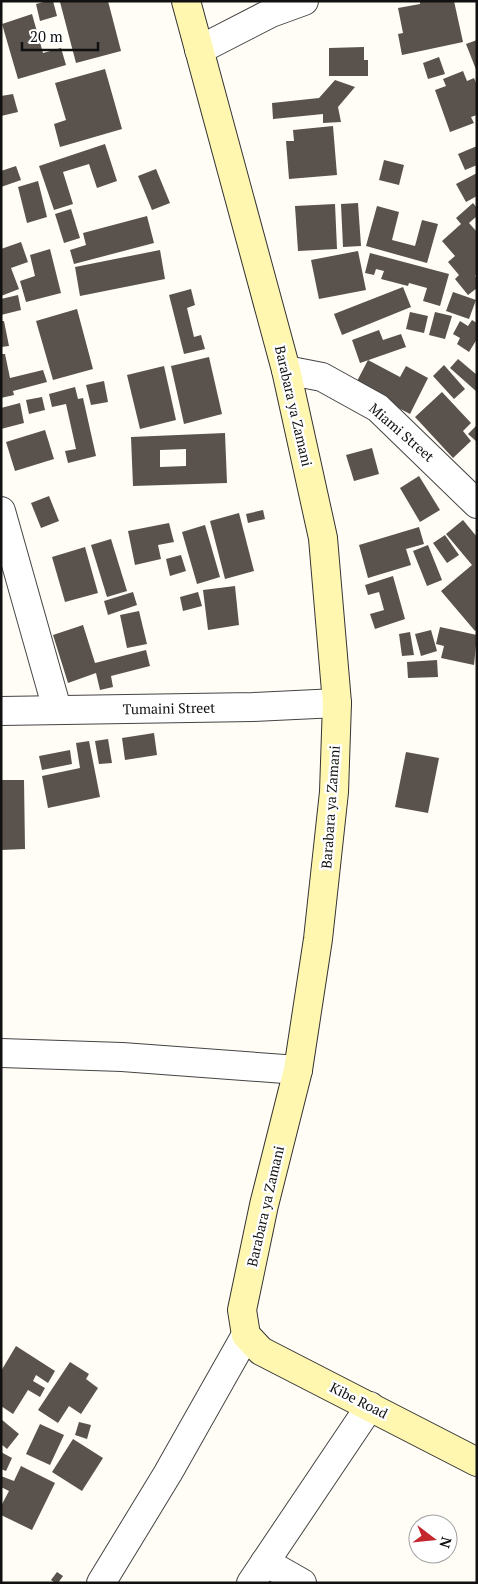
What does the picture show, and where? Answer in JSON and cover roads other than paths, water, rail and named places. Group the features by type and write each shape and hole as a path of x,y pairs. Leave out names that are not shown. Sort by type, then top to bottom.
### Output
{"street":[{"name":"Barabara ya Zamani","path":"186,1 286,370 323,538 337,703 334,792 318,939 298,1070 264,1205 242,1310 246,1335"},
{"path":"199,50 271,13 304,1"},
{"name":"Miami Street","path":"286,370 322,377 378,408 407,434 477,504"},
{"path":"1,511 57,709"},
{"name":"Tumaini Street","path":"1,711 253,707 337,703"},
{"path":"1,1053 122,1057 298,1070"},
{"path":"101,1583 168,1473 246,1335"},
{"name":"Kibe Road","path":"246,1335 261,1351 477,1462"},
{"path":"302,1583 258,1572 370,1406"}]}
